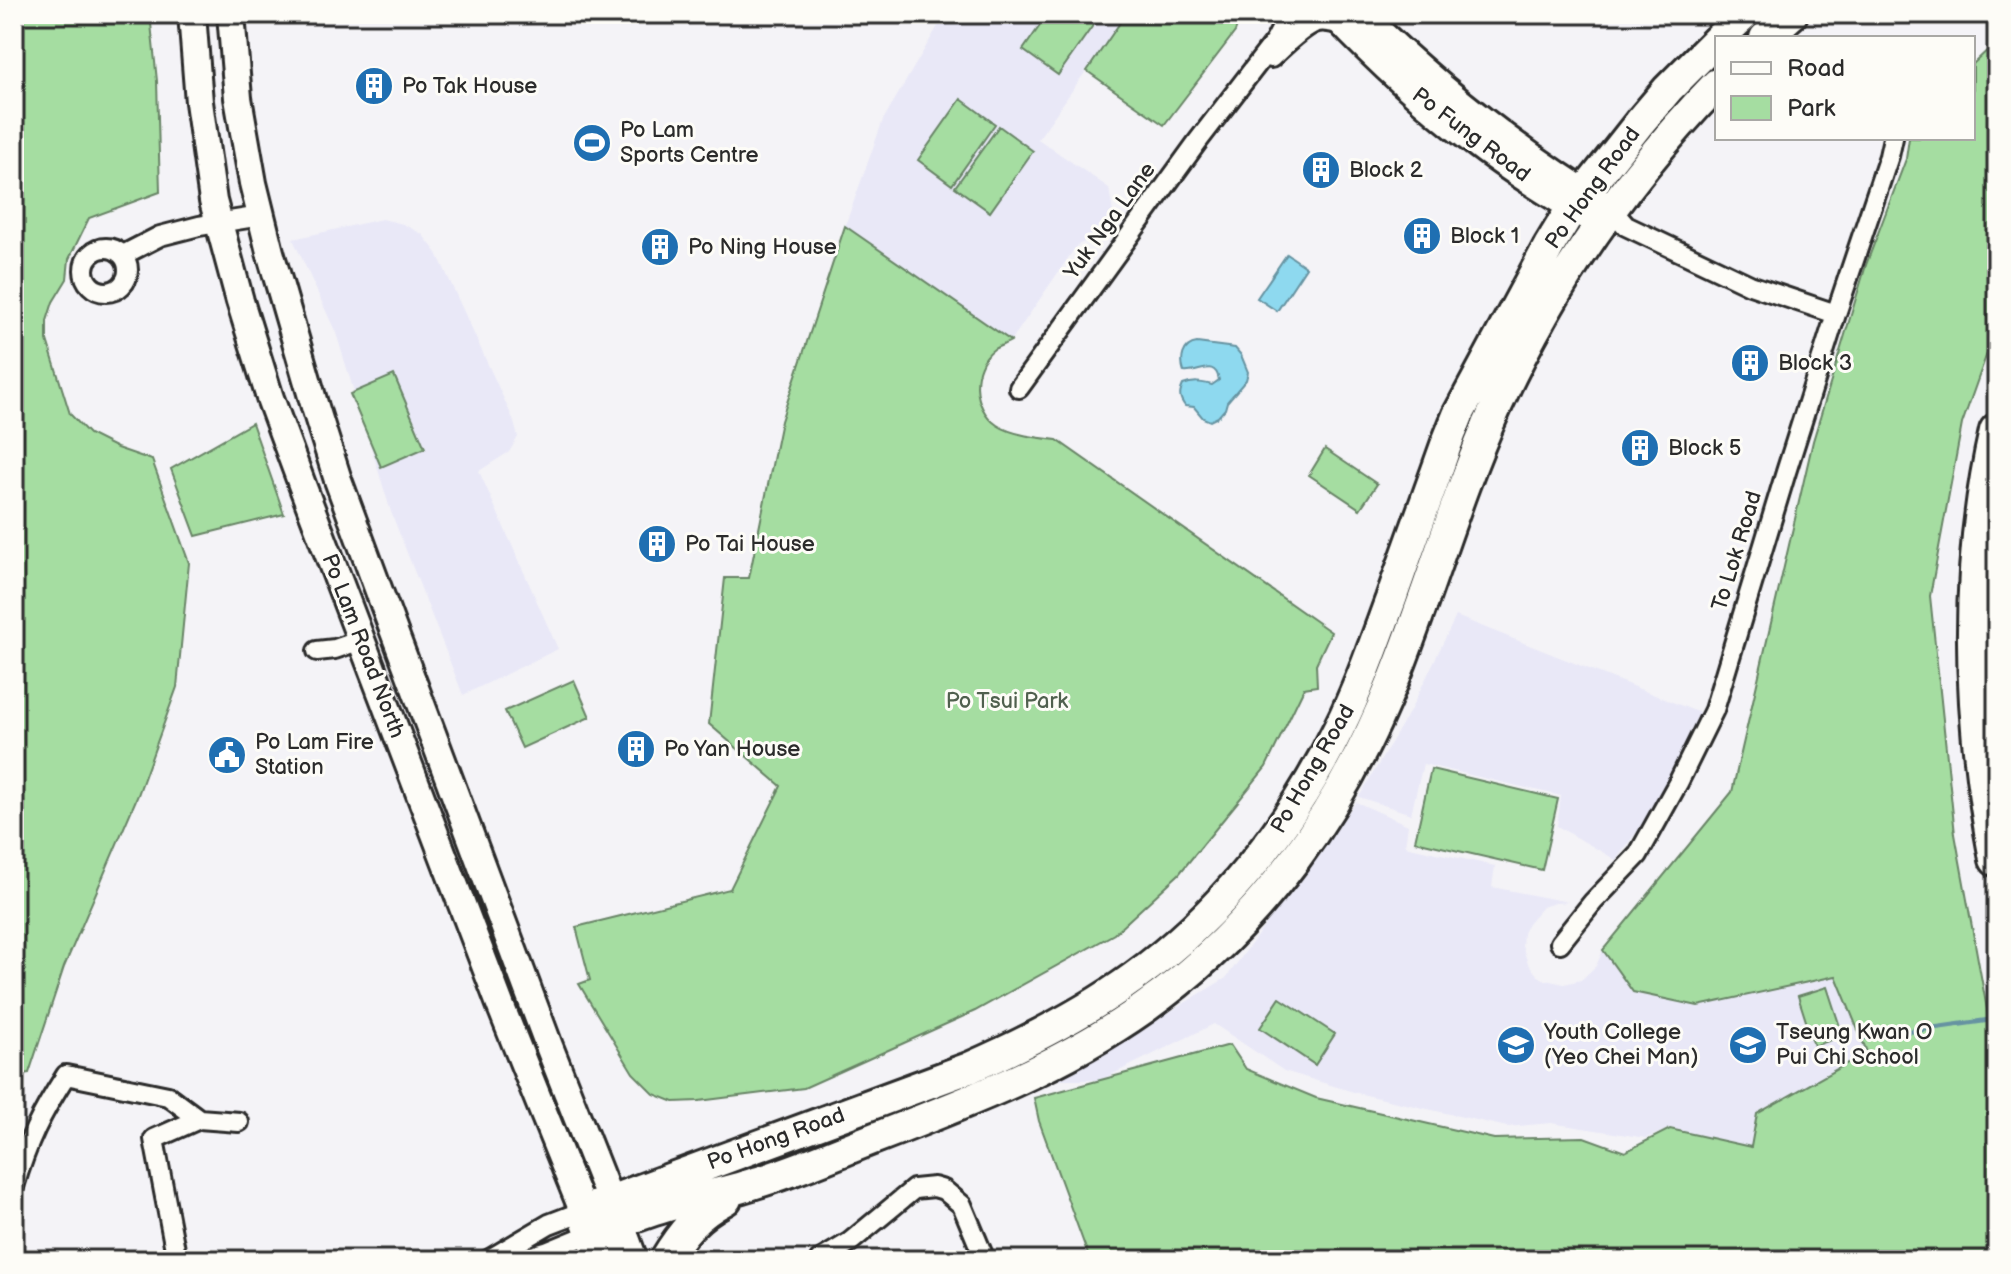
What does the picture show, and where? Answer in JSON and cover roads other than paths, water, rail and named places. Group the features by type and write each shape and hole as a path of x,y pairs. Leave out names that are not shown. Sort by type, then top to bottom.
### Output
{"highway":[{"path":"1997,431 1984,499 1975,598 1975,687 1986,794 1997,859"}],"main road":[{"name":"Po Lam Road North","path":"192,14 200,115 218,222 278,420 501,1007 601,1225 632,1260"},
{"name":"Po Lam Road North","path":"231,14 238,98 253,183 307,382 338,480 512,948 601,1225"},
{"name":"Po Hong Road","path":"1721,36 1745,14"},
{"path":"1767,36 1792,14"},
{"name":"Po Fung Road","path":"1346,18 1386,67 1475,143 1613,220"},
{"name":"Po Hong Road","path":"601,1225 1006,1052 1081,1012 1134,978 1218,904 1246,873 1295,807 1339,728 1373,650 1458,415 1549,246 1578,200 1668,89 1715,42"},
{"name":"Po Hong Road","path":"601,1225 756,1183 967,1103 1028,1075 1122,1023 1173,986 1224,942 1271,892 1312,838 1351,774 1396,676 1466,481 1504,390 1542,315 1579,255 1613,220 1652,156 1715,86"},
{"path":"665,1260 689,1224 708,1209 756,1183"}],"street":[{"name":"Yuk Nga Lane","path":"1019,388 1198,141 1275,41 1289,14"},
{"name":"Yuk Nga Lane","path":"1243,84 1312,24 1346,18"},
{"name":"To Lok Road","path":"1560,943 1593,902 1638,855 1714,710 1790,458 1893,140"},
{"path":"123,255 160,236 218,222 261,216"},
{"name":"Po Fung Road","path":"1613,220 1750,285 1836,314"},
{"path":"317,651 335,649 361,640"},
{"path":"14,1187 42,1111 66,1075 168,1096 199,1119"},
{"path":"177,1260 154,1139 199,1119 239,1122"},
{"path":"820,1260 850,1242 914,1189 934,1187 944,1190 962,1205 985,1260"},
{"name":"Po Hong Road","path":"488,1260 549,1224 601,1225"},
{"name":"Po Hong Road","path":"518,1260 546,1252 601,1225"}],"water":[{"path":"1287,254 1306,267 1277,311 1257,298"},
{"path":"1197,343 1235,348 1248,372 1246,380 1227,402 1225,409 1210,421 1194,407 1185,406 1180,396 1183,385 1197,382 1212,385 1219,380 1217,373 1210,368 1184,372 1183,354 1188,347"}],"waterway":[{"path":"1862,1038 1997,1019"}],"place":[{"name":"Po Tak House","path":"374,86"},
{"name":"Po Lam Sports Centre","path":"592,143"},
{"name":"Block 2","path":"1321,170"},
{"name":"Block 1","path":"1422,236"},
{"name":"Po Ning House","path":"660,247"},
{"name":"Block 3","path":"1750,363"},
{"name":"Block 5","path":"1640,448"},
{"name":"Po Tai House","path":"657,544"},
{"name":"Po Yan House","path":"636,749"},
{"name":"Po Lam Fire Station","path":"227,755"},
{"name":"Youth College (Yeo Chei Man)","path":"1516,1045"},
{"name":"Tseung Kwan O Pui Chi School","path":"1748,1045"}],"park label":[{"name":"Po Tsui Park","path":"1007,701"}]}
